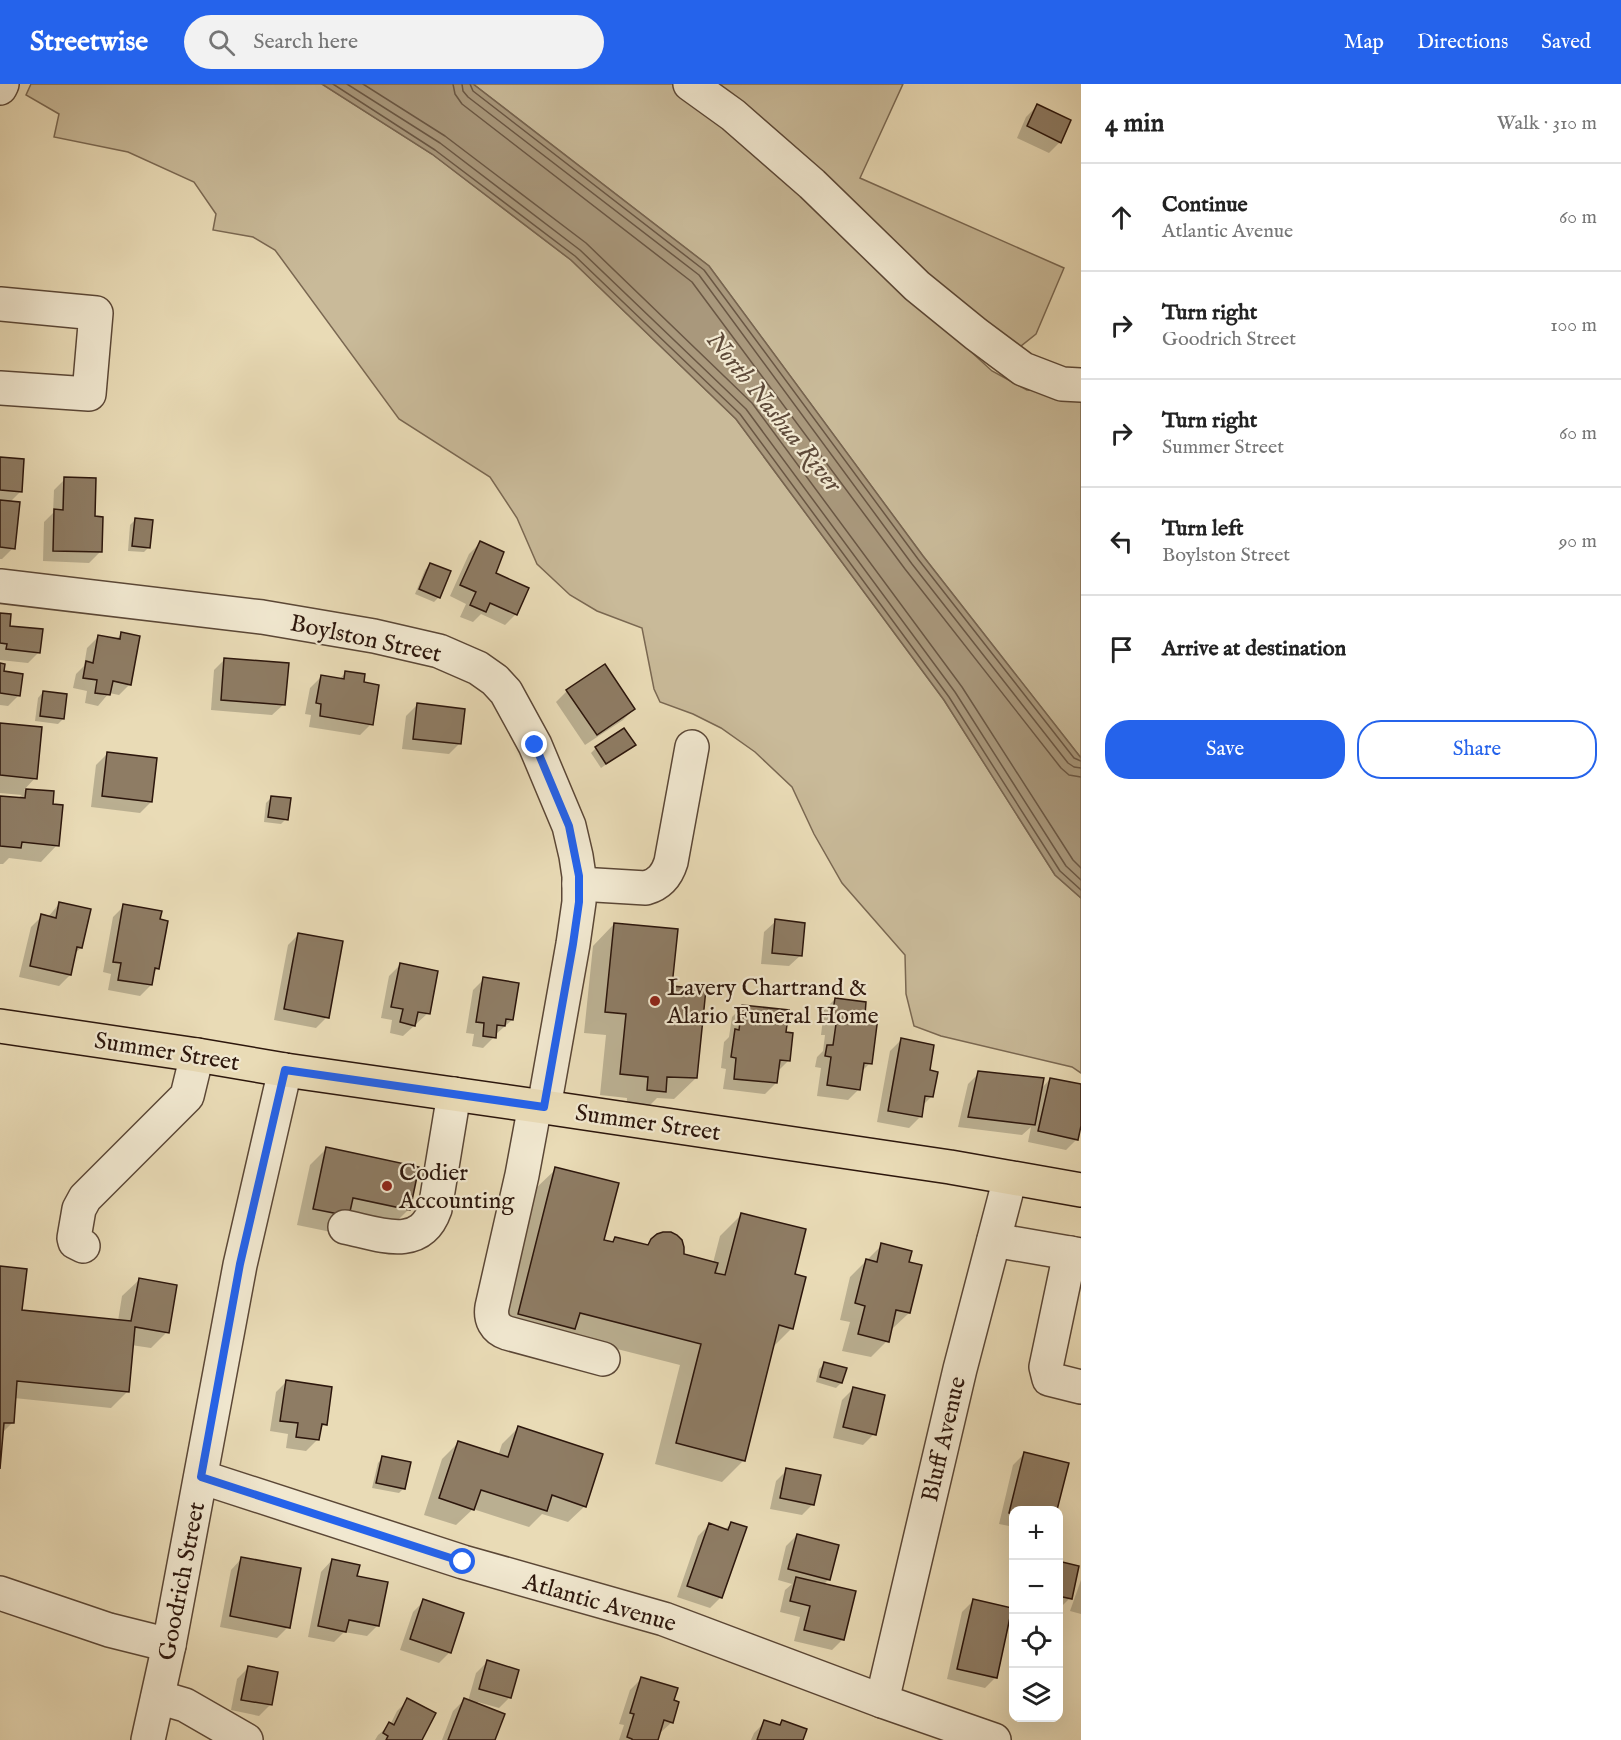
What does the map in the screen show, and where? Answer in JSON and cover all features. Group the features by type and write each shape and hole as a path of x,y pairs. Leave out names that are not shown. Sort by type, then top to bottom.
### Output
{"main road":[{"name":"Summer Street","path":"0,1026 540,1106 1081,1190"}],"street":[{"path":"690,84 733,115 812,184 916,286 976,334 1023,369 1062,384 1081,385"},
{"path":"0,304 96,313 88,394 0,388"},
{"name":"Boylston Street","path":"0,586 262,617 417,645 439,651 478,668 495,680 506,692 535,745 569,826 576,856 579,902 540,1106 522,1175 491,1317 502,1331 603,1359"},
{"path":"579,884 646,888 662,879 671,862 692,747"},
{"path":"82,1246 75,1242 74,1238 80,1205 187,1096 197,1055"},
{"name":"Goodrich Street","path":"148,1740 170,1646 240,1264 285,1070"},
{"path":"345,1227 401,1238 414,1235 426,1227 435,1209 454,1094"},
{"name":"Bluff Avenue","path":"882,1701 960,1369 1010,1178"},
{"path":"994,1240 1076,1254 1046,1367 1049,1379 1081,1387"},
{"name":"Atlantic Avenue","path":"201,1477 463,1562 664,1619 882,1701 994,1740"},
{"path":"0,1593 109,1630 170,1646"},
{"path":"158,1697 185,1705 246,1740"}],"shaded area":[{"path":"31,84 322,84 432,154 571,260 736,419 944,700 1055,875 1081,898 1081,1073 1072,1067 941,1036 914,1026 906,994 905,955 842,883 814,834 792,787 755,752 721,728 693,714 660,702 654,689 642,628 597,611 570,595 537,564 517,518 490,477 399,419 275,250 253,237 213,230 216,214 194,182 128,152 54,137 59,114 26,95"},
{"path":"473,84 675,84 693,97 992,371 1027,390 1081,394 1081,758 923,556 709,266"},
{"path":"708,84 903,84 860,178 1064,268 1036,334 1016,350"}],"water":[{"name":"North Nashua River","path":"322,84 473,84 709,266 923,556 1081,758 1081,898 1055,875 944,700 736,419 571,260 432,154"}],"building":[{"path":"1037,104 1071,120 1061,143 1027,126"},
{"path":"0,457 24,459 22,492 0,490"},
{"path":"64,477 96,478 95,516 103,517 102,552 53,551 54,509 63,510"},
{"path":"0,500 20,502 15,549 0,547"},
{"path":"135,518 153,520 150,548 132,546"},
{"path":"480,541 504,552 496,573 529,588 517,615 490,603 486,612 470,605 476,592 460,585"},
{"path":"430,563 451,571 440,598 419,589"},
{"path":"0,613 11,614 10,626 43,629 40,653 6,649 7,644 0,643"},
{"path":"121,632 140,636 131,685 113,681 110,695 95,693 97,680 83,678 86,661 93,663 98,635 120,639"},
{"path":"224,658 289,663 285,705 221,700"},
{"path":"0,663 5,664 4,671 23,674 20,696 0,693"},
{"path":"605,664 635,709 597,735 566,690"},
{"path":"345,671 365,674 364,682 379,685 373,725 320,716 321,704 316,703 321,675 344,679"},
{"path":"43,691 67,694 64,719 40,716"},
{"path":"417,703 465,709 461,744 413,739"},
{"path":"0,723 42,727 37,779 0,775"},
{"path":"624,728 636,745 606,764 595,747"},
{"path":"107,752 157,758 152,802 102,796"},
{"path":"26,789 54,791 53,804 63,805 59,846 22,842 21,848 0,846 0,796 25,798"},
{"path":"271,796 291,798 288,820 268,817"},
{"path":"59,902 91,909 82,948 77,947 71,975 30,966 41,914 56,918"},
{"path":"123,904 162,911 160,919 168,921 159,969 155,968 152,985 118,980 121,963 113,962"},
{"path":"775,919 805,923 802,956 772,953"},
{"name":"Lavery Chartrand & Alario Funeral Home","path":"614,923 678,929 672,986 706,989 697,1078 667,1077 666,1092 647,1090 648,1077 620,1074 626,1014 605,1012"},
{"path":"298,933 343,941 329,1018 284,1009"},
{"path":"400,963 438,971 430,1014 418,1012 415,1026 400,1022 403,1009 391,1007"},
{"path":"483,977 519,983 513,1020 506,1019 505,1026 497,1025 496,1038 483,1036 484,1023 476,1022"},
{"path":"835,998 866,1002 865,1015 878,1017 872,1064 864,1063 860,1090 827,1085 831,1057 825,1056 827,1045 833,1045 836,1024 831,1024"},
{"path":"742,1005 789,1010 786,1032 793,1033 790,1061 780,1060 777,1083 734,1079 736,1058 731,1057 735,1029 739,1030"},
{"path":"901,1038 934,1045 930,1070 938,1072 933,1097 925,1096 922,1117 888,1111"},
{"path":"978,1071 1044,1078 1035,1125 968,1117"},
{"path":"1050,1078 1081,1084 1081,1126 1078,1140 1038,1131"},
{"path":"326,1147 419,1167 410,1210 353,1198 349,1216 313,1209"},
{"path":"555,1167 619,1183 604,1240 613,1242 615,1237 648,1245 657,1234 671,1232 682,1240 684,1254 718,1263 715,1273 725,1275 741,1213 806,1229 795,1274 806,1277 793,1329 779,1325 745,1461 676,1443 701,1344 580,1313 575,1329 518,1314"},
{"path":"881,1243 912,1251 909,1262 922,1265 910,1313 896,1310 889,1342 858,1334 865,1306 855,1303 866,1259 877,1262"},
{"path":"0,1266 27,1269 22,1310 131,1321 139,1278 177,1285 169,1333 135,1327 129,1392 17,1381 14,1423 4,1423 0,1469"},
{"path":"824,1362 847,1368 842,1383 820,1377"},
{"path":"286,1380 332,1387 327,1425 322,1424 319,1440 296,1437 298,1423 280,1421"},
{"path":"853,1387 885,1395 876,1435 843,1427"},
{"path":"518,1426 603,1454 586,1507 552,1495 547,1511 481,1490 474,1510 439,1498 458,1441 508,1457"},
{"path":"1024,1452 1069,1463 1058,1506 1011,1506"},
{"path":"382,1456 411,1462 405,1489 376,1483"},
{"path":"786,1468 821,1475 814,1505 780,1498"},
{"path":"731,1522 747,1527 722,1598 687,1586 709,1523 728,1530"},
{"path":"797,1534 839,1545 830,1580 788,1569"},
{"path":"241,1557 301,1568 290,1628 230,1616"},
{"path":"332,1559 360,1565 357,1576 388,1582 379,1626 349,1620 346,1632 318,1626"},
{"path":"1063,1562 1079,1566 1072,1599 1063,1597"},
{"path":"796,1577 856,1591 844,1640 804,1630 810,1606 790,1601"},
{"path":"423,1599 464,1613 451,1653 410,1639"},
{"path":"973,1599 1009,1607 1009,1622 997,1678 957,1669"},
{"path":"487,1660 519,1670 511,1698 479,1689"},
{"path":"248,1666 278,1672 272,1705 241,1700"},
{"path":"641,1677 678,1688 674,1700 679,1702 673,1723 664,1720 658,1740 632,1740 627,1737 634,1714 630,1713"},
{"path":"407,1698 436,1713 422,1740 386,1740 388,1736 383,1733 389,1722 394,1725"},
{"path":"464,1698 505,1714 495,1740 448,1740"},
{"path":"764,1720 780,1725 782,1720 807,1729 803,1740 757,1740"}],"place":[{"name":"Lavery Chartrand & Alario Funeral Home","path":"655,1001"},
{"name":"Codier Accounting","path":"387,1186"}],"route":[{"path":"463,1562 201,1477 240,1264 285,1070 544,1107 573,944 579,902 579,876 569,826 535,745"}]}
